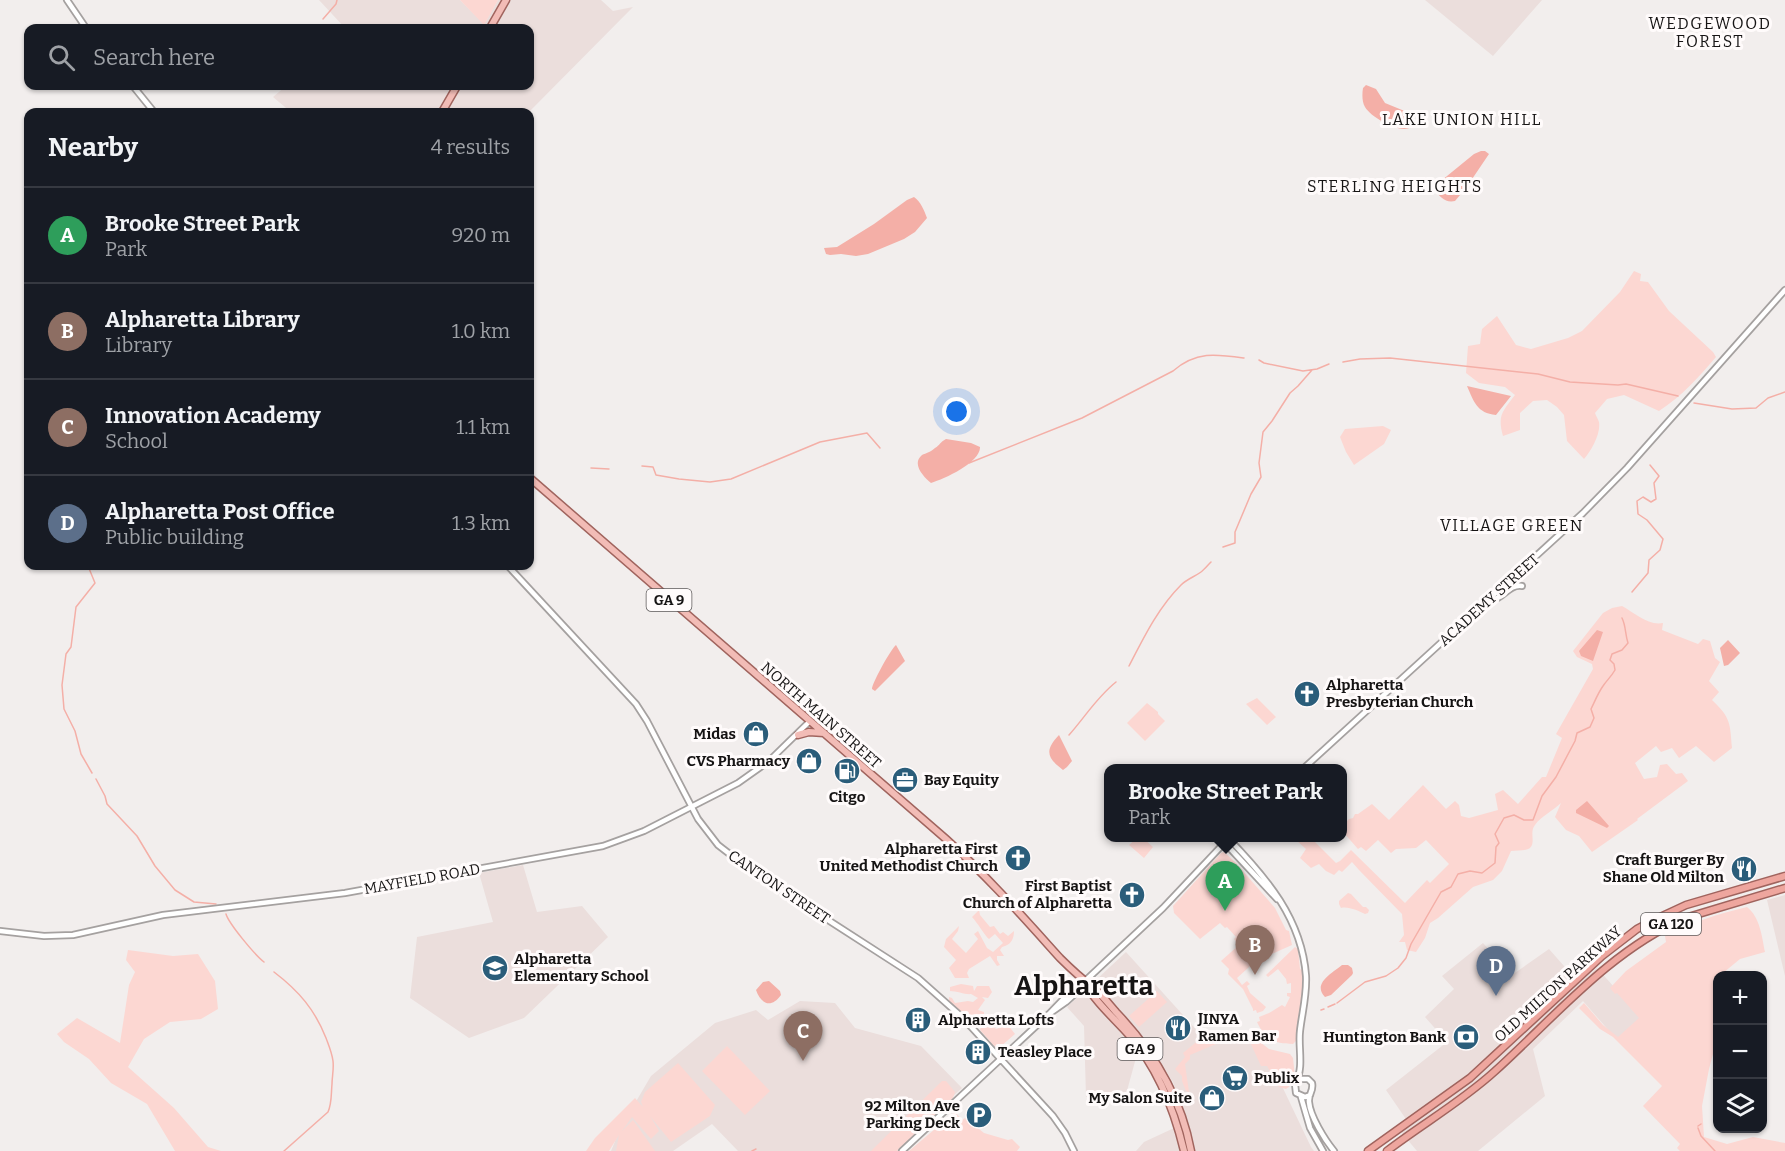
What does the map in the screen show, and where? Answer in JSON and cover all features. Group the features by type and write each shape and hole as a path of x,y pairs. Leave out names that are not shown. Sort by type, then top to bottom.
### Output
{"highway":[{"name":"OLD MILTON PARKWAY","path":"1368,1151 1470,1078 1602,956 1637,929 1686,905 1785,876"},
{"name":"OLD MILTON PARKWAY","path":"1387,1151 1482,1082 1610,964 1637,943 1685,918 1785,888"}],"main road":[{"path":"492,24 506,0"},
{"path":"444,108 455,90"},
{"name":"NORTH MAIN STREET","path":"534,481 972,862 1084,982"},
{"path":"798,735 809,732 824,734"},
{"name":"GA 9","path":"1084,982 1090,993 1130,1036 1149,1062 1169,1102 1188,1150"},
{"name":"GA 9","path":"1084,982 1095,989 1129,1026 1154,1059 1174,1096 1184,1124 1188,1150"}],"street":[{"path":"68,0 83,24"},
{"path":"135,90 151,108"},
{"name":"ACADEMY STREET","path":"1308,764 1490,600 1604,492 1785,290"},
{"name":"CANTON STREET","path":"512,570 636,704 708,834 729,855 908,970 954,1009 1057,1121 1074,1151"},
{"path":"1490,600 1497,600 1513,586 1522,586"},
{"name":"MAYFIELD ROAD","path":"0,931 44,936 73,935 163,915 345,893 603,846 634,835 738,783 756,772 798,735 810,721"},
{"path":"902,1151 1076,986 1084,982 1163,908 1224,842"},
{"path":"1230,842 1275,891 1296,934 1305,964 1306,992 1300,1029 1300,1072 1295,1091 1301,1097 1310,1128 1323,1151"},
{"path":"1299,1057 1303,1072 1313,1085 1309,1103 1322,1133 1334,1151"},
{"path":"1296,1082 1302,1078 1308,1079"},
{"path":"1301,1097 1310,1095"}],"shaded area":[{"path":"319,0 460,0 484,24 341,24"},
{"path":"460,0 498,0 483,24"},
{"path":"498,0 601,0 613,11 633,7 533,108 286,108 273,97 281,90 534,90 534,24 484,24"},
{"path":"1425,0 1542,0 1493,56"},
{"path":"1366,85 1376,89 1385,103 1407,112 1417,123 1404,129 1388,125 1372,115 1365,107 1362,95"},
{"path":"1481,151 1489,154 1455,201 1448,201 1441,197 1434,189 1436,185 1474,154"},
{"path":"914,197 927,218 915,232 868,254 856,256 826,254 824,248 837,247"},
{"path":"1634,271 1641,274 1640,281 1648,282 1669,311 1716,357 1689,386 1659,411 1624,395 1607,399 1595,413 1599,422 1597,437 1584,459 1567,441 1564,415 1547,400 1533,401 1520,413 1520,430 1503,436 1502,414 1515,395 1505,387 1479,383 1466,373 1468,346 1480,344 1482,329 1497,316 1516,345 1531,349 1568,338 1582,331 1620,292"},
{"path":"1467,386 1511,396 1496,415 1490,414 1477,406"},
{"path":"1383,426 1391,430 1384,444 1354,465 1340,437 1345,429"},
{"path":"946,439 971,443 980,447 979,453 961,469 931,483 918,466 919,459"},
{"path":"1622,606 1647,621 1663,623 1662,630 1698,644 1703,639 1710,641 1715,658 1720,662 1709,681 1719,692 1712,700 1728,721 1732,748 1714,762 1696,746 1679,758 1672,748 1661,752 1656,746 1635,763 1644,779 1657,777 1660,765 1667,764 1676,774 1682,773 1688,781 1592,852 1579,836 1566,830 1555,817 1561,803 1535,825 1530,848 1511,851 1502,871 1493,880 1473,887 1430,923 1425,938 1416,952 1407,950 1405,942 1399,942 1404,935 1402,914 1352,862 1342,872 1339,870 1334,875 1319,864 1311,868 1300,858 1306,849 1298,842 1315,842 1336,863 1351,850 1405,903 1427,880 1430,883 1449,864 1426,840 1416,848 1396,849 1391,853 1378,840 1366,851 1361,847 1358,849 1347,836 1347,821 1372,804 1389,820 1423,785 1446,809 1455,801 1459,805 1461,816 1469,818 1498,810 1495,794 1503,790 1518,804 1542,777 1546,777 1562,738 1556,734 1593,669 1592,664 1577,657 1573,651 1603,613"},
{"path":"1597,630 1603,632 1593,661 1581,656 1579,651"},
{"path":"1728,640 1740,653 1724,666 1720,648"},
{"path":"896,645 905,661 875,691 872,689 875,680"},
{"path":"1257,698 1276,717 1267,725 1246,704"},
{"path":"1147,703 1165,721 1145,741 1127,723"},
{"path":"1059,735 1072,761 1063,770 1053,761 1049,753 1051,745"},
{"path":"1587,801 1609,826 1607,828 1576,813 1576,810"},
{"path":"1132,842 1147,842 1153,847 1144,858 1129,845"},
{"path":"1224,852 1275,908 1286,930 1289,931 1292,945 1267,956 1262,961 1259,958 1237,978 1242,985 1247,981 1250,984 1247,986 1250,993 1266,1007 1257,1013 1256,1010 1253,1011 1243,989 1228,974 1229,969 1221,961 1239,945 1234,939 1236,937 1220,923 1200,939 1174,913 1173,906"},
{"name":"Alpharetta Elementary School","path":"523,865 537,912 582,906 608,937 524,1018 469,1038 410,998 417,937 493,922 479,873"},
{"path":"1348,893 1369,910 1368,913 1341,908 1339,901"},
{"path":"1785,895 1785,976 1767,900"},
{"path":"1747,907 1751,911 1758,922 1765,952 1740,959 1725,971 1713,971 1713,1054 1702,1106 1704,1137 1727,1144 1753,1137 1785,1143 1785,1151 1680,1151 1677,1148 1680,1144 1643,1106 1662,1086 1613,1037 1600,1029 1579,1008 1584,1003 1603,1025 1618,1037 1639,1018 1610,988 1626,971 1666,942 1665,936"},
{"path":"979,910 980,915 990,927 994,926 1000,934 1003,932 1008,936 1014,931 1013,939 1000,950 1004,956 997,956 1000,965 997,966 990,956 969,969 967,973 969,978 955,978 949,968 956,960 944,947 946,939 959,926 952,939 966,953 978,939 974,934 978,931 987,948 993,952 1003,943 995,934 989,939 972,917"},
{"path":"1483,943 1512,975 1549,949 1579,983 1597,968 1642,1018 1617,1040 1583,1001 1533,1049 1545,1096 1478,1151 1417,1151 1401,1132 1410,1125 1386,1090 1447,1042 1425,1017 1454,989 1442,976"},
{"path":"1295,947 1298,949 1302,970 1303,990 1296,1041 1293,1044 1286,1044 1275,1042 1263,1033 1257,1022 1260,1021 1259,1017 1282,1005 1285,1007 1290,997 1287,993 1291,993 1291,983 1287,984 1278,969 1268,977 1266,975"},
{"path":"128,950 173,956 198,954 215,981 218,1009 201,1019 170,1022 144,1039 128,1067 174,1108 208,1147 221,1151 175,1151 147,1104 111,1083 89,1059 64,1042 57,1034 77,1018 120,1043 129,985 135,972 126,960"},
{"path":"1126,952 1211,1046 1245,1032 1259,1038 1314,1151 1136,1151 1144,1142 1187,1122 1173,1082 1142,1036 1125,1098 1086,1097 1084,1026 1067,1007"},
{"path":"1342,965 1352,968 1352,975 1331,995 1325,997 1321,988 1322,983"},
{"path":"769,981 780,991 781,995 774,1002 767,1003 761,999 756,990 763,982"},
{"path":"961,984 973,986 974,991 977,986 989,986 992,992 988,998 982,997 985,1000 978,1010 984,1012 984,1018 977,1020 974,1025 970,1022 971,1016 967,1013 961,1014 949,1002 949,997 955,1003 973,1002 978,998 971,994 950,991 950,987"},
{"path":"1157,991 1167,1002 1139,1027 1129,1016"},
{"path":"800,1001 835,1003 855,1028 921,1046 962,1088 893,1151 738,1151 712,1124 673,1151 611,1151 621,1127 651,1076 715,1023 756,1010 768,1020"},
{"path":"987,1021 996,1029 1008,1025 1015,1034 1000,1047 995,1047 980,1030 982,1023"},
{"path":"1206,1034 1211,1035 1216,1042 1228,1039 1190,1055 1190,1059 1185,1064 1189,1092 1186,1091 1182,1076 1175,1069 1185,1057 1183,1053"},
{"path":"1254,1040 1269,1049 1290,1054 1293,1058 1295,1077 1289,1087 1286,1089 1279,1087 1267,1066 1261,1066 1250,1042"},
{"path":"727,1046 770,1091 745,1115 702,1071"},
{"path":"678,1063 715,1105 710,1116 671,1142 650,1116 659,1131 651,1139 632,1117 622,1131 633,1120 655,1151 616,1151 619,1135 609,1151 586,1151 595,1138 635,1098 643,1107 641,1102 645,1092"},
{"path":"942,1081 946,1081 955,1092 953,1098 897,1151 871,1151"},
{"path":"955,1112 962,1120 965,1118 984,1133 1008,1140 1012,1139 1020,1147 1017,1151 909,1151"}],"waterway":[{"path":"323,19 337,0"},
{"path":"969,463 1082,418 1190,360 1215,355 1244,358"},
{"path":"1343,362 1390,358 1538,374 1570,382 1626,384 1678,396"},
{"path":"1259,360 1303,371 1329,364"},
{"path":"1223,547 1235,543 1235,532 1261,477 1259,463 1263,432 1290,393 1312,370"},
{"path":"1694,403 1732,409 1756,408 1768,398 1785,392"},
{"path":"642,466 653,467 656,475 710,482 731,479 820,442 867,433 880,448"},
{"path":"1632,592 1648,573 1649,560 1660,550 1663,539 1647,520 1638,514 1637,501 1643,497 1651,502 1656,499 1654,483 1659,476 1650,465"},
{"path":"591,468 609,469"},
{"path":"1129,666 1165,603 1183,583 1202,571 1211,562"},
{"path":"90,570 95,583 76,607 71,647 66,654 62,685 64,709 75,731 81,754 92,773"},
{"path":"1337,1003 1365,982 1386,976 1398,968 1406,958 1411,944 1441,892 1451,887 1458,874 1470,871 1482,873 1495,863 1496,847 1499,843 1495,834 1504,818 1514,815 1524,820 1533,820 1542,796 1556,777 1577,733 1590,727 1594,718 1591,709 1601,689 1615,670 1610,660 1612,654 1622,650 1628,643 1622,618"},
{"path":"1069,735 1116,682"},
{"path":"96,779 107,804 137,836 155,866 175,890 194,902 216,904"},
{"path":"226,914 243,939 264,962"},
{"path":"274,972 299,994 311,1010 322,1028 333,1064 331,1102 328,1112 284,1151"},
{"path":"1328,1007 1335,1004"},
{"path":"1698,1128 1701,1136 1715,1151"},
{"path":"752,1151 756,1149"}],"place":[{"name":"Alpharetta Presbyterian Church","path":"1307,694"},
{"name":"Midas","path":"756,734"},
{"name":"CVS Pharmacy","path":"809,761"},
{"name":"Citgo","path":"847,771"},
{"name":"Bay Equity","path":"905,780"},
{"name":"Alpharetta First United Methodist Church","path":"1018,858"},
{"name":"Craft Burger By Shane Old Milton","path":"1744,869"},
{"name":"First Baptist Church of Alpharetta","path":"1132,895"},
{"name":"Brooke Street Park","path":"1225,911"},
{"name":"Alpharetta Elementary School","path":"495,968"},
{"name":"Alpharetta Library","path":"1255,975"},
{"name":"Alpharetta Post Office","path":"1496,996"},
{"name":"Alpharetta Lofts","path":"918,1020"},
{"name":"JINYA Ramen Bar","path":"1178,1028"},
{"name":"Huntington Bank","path":"1466,1037"},
{"name":"Teasley Place","path":"978,1052"},
{"name":"Innovation Academy","path":"803,1061"},
{"name":"Publix","path":"1235,1078"},
{"name":"My Salon Suite","path":"1212,1098"},
{"name":"92 Milton Ave Parking Deck","path":"979,1115"}],"district":[{"name":"WEDGEWOOD FOREST","path":"1710,32"},
{"name":"LAKE UNION HILL","path":"1462,119"},
{"name":"STERLING HEIGHTS","path":"1395,186"},
{"name":"VILLAGE GREEN","path":"1512,525"},
{"name":"Alpharetta","path":"1084,986"}]}
